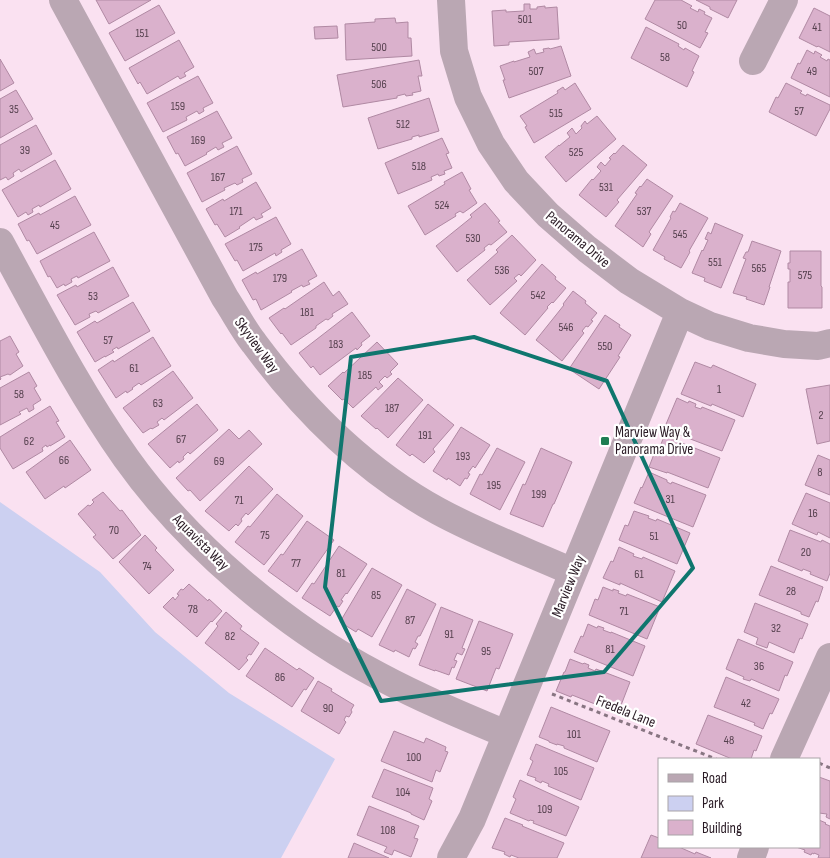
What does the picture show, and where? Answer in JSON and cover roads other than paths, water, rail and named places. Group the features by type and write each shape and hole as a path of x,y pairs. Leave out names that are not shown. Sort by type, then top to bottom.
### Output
{"street":[{"name":"Skyview Way","path":"63,0 225,298 253,341 282,379 314,414 350,448 393,482 437,510 483,534 574,572"},
{"name":"Panorama Drive","path":"451,0 454,50 468,97 491,144 516,181 548,215 587,249 629,281 680,312 710,326 749,338 784,344 818,346 830,343"},
{"path":"753,61 784,0"},
{"name":"Aquavista Way","path":"0,242 70,371 100,420 153,493 184,527 255,593 289,620 336,652 416,695 506,734"},
{"name":"Marview Way","path":"452,858 472,819 680,312"},
{"path":"784,758 830,657"}],"place":[{"name":"Marview Way & Panorama Drive","path":"605,441"}]}
